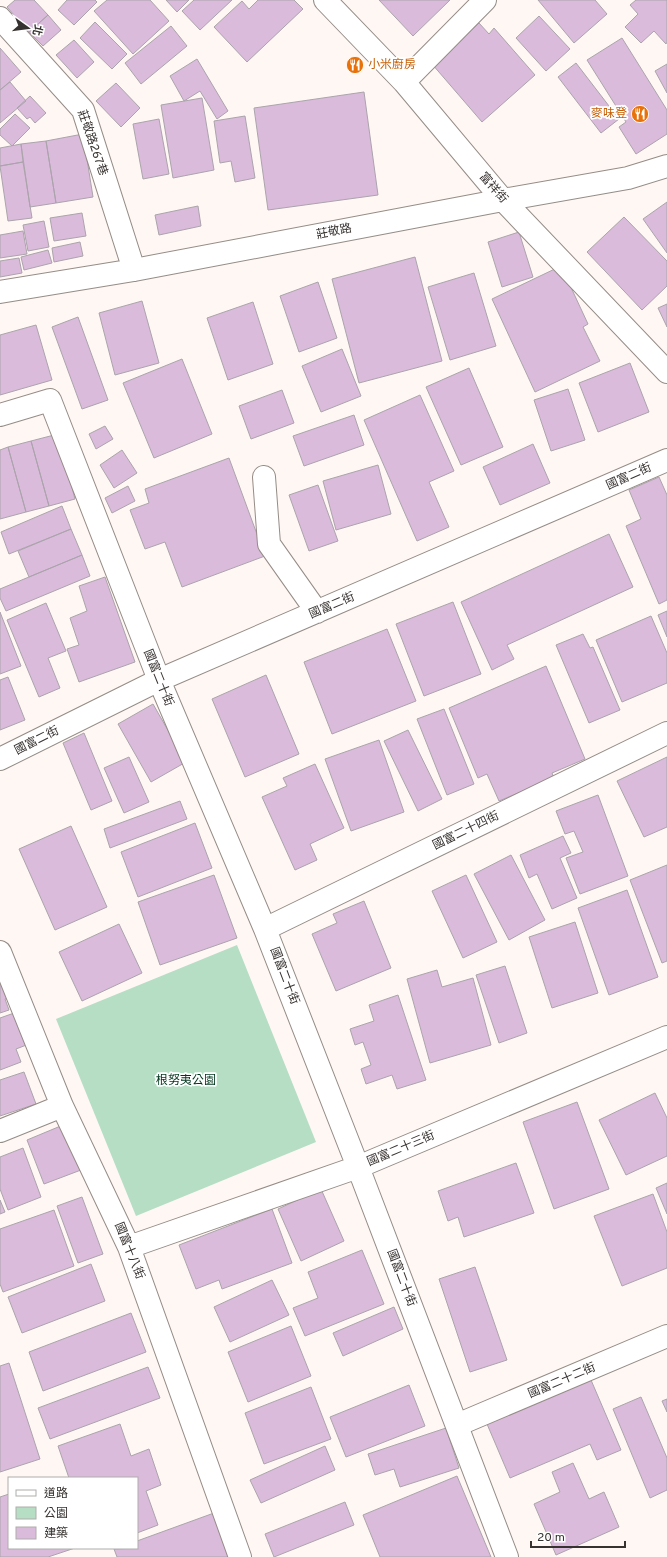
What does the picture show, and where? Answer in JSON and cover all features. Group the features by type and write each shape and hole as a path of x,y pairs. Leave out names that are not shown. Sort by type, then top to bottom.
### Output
{"street":[{"name":"富祥街","path":"325,0 404,82 503,200 667,372"},
{"path":"404,82 485,0"},
{"name":"莊敬路267巷","path":"0,18 83,110 134,270"},
{"name":"莊敬路","path":"0,292 134,270 503,200 628,178 667,166"},
{"name":"國富二十街","path":"0,415 50,400 159,680 265,928 507,1557"},
{"name":"國富二街","path":"0,760 159,680 667,460"},
{"path":"264,477 268,544 317,612"},
{"name":"國富二十四街","path":"265,928 667,733"},
{"name":"國富十八街","path":"0,952 62,1106 129,1247 240,1557"},
{"name":"國富二十三街","path":"129,1247 358,1167 667,1037"},
{"path":"0,1132 62,1106"},
{"name":"國富二十二街","path":"457,1425 667,1336"}],"green space":[{"name":"根努夷公園","path":"237,945 316,1142 136,1216 56,1019"}],"building":[{"path":"15,0 34,0 48,15 29,32 7,7"},
{"path":"67,0 95,0 97,2 74,25 58,10"},
{"path":"107,0 150,0 169,21 133,54 94,11"},
{"path":"166,0 189,0 177,12"},
{"path":"194,0 232,0 200,30 182,11"},
{"path":"258,0 294,0 303,9 247,62 214,27 242,1 249,9"},
{"path":"379,0 450,0 413,36"},
{"path":"538,0 595,0 607,14 574,43"},
{"path":"636,0 667,0 666,44 654,31 641,43 625,27 638,14 630,5"},
{"path":"48,15 61,30 43,46 29,32"},
{"path":"539,16 570,49 546,71 516,38"},
{"path":"95,22 127,54 112,69 80,38"},
{"path":"479,23 489,34 494,28 535,75 482,122 432,64"},
{"path":"171,26 187,46 141,84 125,63"},
{"path":"622,38 667,110 667,134 636,154 619,127 626,122 587,60"},
{"path":"74,40 94,62 77,78 56,55"},
{"path":"0,48 21,72 0,90"},
{"path":"197,59 228,111 217,119 200,91 184,101 170,76"},
{"path":"576,63 619,119 601,133 558,77"},
{"path":"667,64 667,93 655,71"},
{"path":"10,82 26,101 0,123 0,90"},
{"path":"116,83 140,108 121,127 96,101"},
{"path":"364,92 378,195 268,210 254,108"},
{"path":"30,96 46,113 35,123 30,117 27,119 17,108"},
{"path":"202,98 214,170 173,178 161,105"},
{"path":"15,114 30,128 12,146 0,135 0,129"},
{"path":"245,116 255,178 235,182 231,161 220,163 214,121"},
{"path":"159,119 169,174 143,179 133,124"},
{"path":"83,134 93,197 56,203 46,141"},
{"path":"46,141 56,203 30,207 21,144"},
{"path":"21,144 23,162 0,166 0,148"},
{"path":"23,162 32,218 8,221 0,166"},
{"path":"667,202 667,253 643,219"},
{"path":"198,206 201,226 159,235 155,215"},
{"path":"82,213 86,236 54,241 50,218"},
{"path":"624,217 667,261 667,286 642,310 587,252"},
{"path":"44,221 49,247 28,251 23,225"},
{"path":"23,231 27,254 0,258 0,235"},
{"path":"519,232 533,277 502,287 488,242"},
{"path":"80,242 83,256 54,262 52,248"},
{"path":"48,250 52,263 24,270 21,257"},
{"path":"415,257 442,361 359,383 332,279"},
{"path":"19,258 22,273 0,277 0,261"},
{"path":"561,266 588,324 583,327 600,361 535,392 492,299"},
{"path":"474,273 496,346 450,360 428,287"},
{"path":"318,282 337,338 299,352 280,296"},
{"path":"142,301 159,363 115,375 99,313"},
{"path":"253,302 273,364 228,380 207,318"},
{"path":"667,304 667,327 658,308"},
{"path":"78,317 108,400 82,409 52,327"},
{"path":"36,325 52,380 0,395 0,335"},
{"path":"342,349 361,396 321,412 302,366"},
{"path":"182,359 212,434 154,458 123,383"},
{"path":"630,363 649,412 598,432 579,383"},
{"path":"469,368 503,447 461,465 426,387"},
{"path":"568,389 585,440 551,451 534,400"},
{"path":"282,390 294,423 251,439 239,406"},
{"path":"420,395 454,471 429,482 449,527 417,541 364,420"},
{"path":"354,415 364,445 304,466 293,436"},
{"path":"105,426 113,439 96,449 89,434"},
{"path":"58,434 75,499 49,506 31,441"},
{"path":"31,441 49,506 26,512 8,447"},
{"path":"533,444 550,483 500,505 483,467"},
{"path":"8,447 26,512 0,519 0,450"},
{"path":"122,450 137,473 114,488 100,465"},
{"path":"229,458 265,556 182,587 165,542 145,549 130,510 149,503 145,489"},
{"path":"378,465 391,514 336,530 323,481"},
{"path":"659,477 667,495 667,600 659,604 626,526 641,519 629,490"},
{"path":"318,485 338,541 309,551 289,495"},
{"path":"128,486 135,501 112,513 105,498"},
{"path":"62,506 71,529 9,554 1,532"},
{"path":"71,529 82,555 29,577 18,551"},
{"path":"609,534 633,587 507,645 514,659 492,670 461,602"},
{"path":"82,555 90,576 6,611 0,598 0,589"},
{"path":"105,577 135,662 79,682 67,649 79,645 70,618 87,611 79,586"},
{"path":"453,602 481,674 424,696 396,624"},
{"path":"46,603 66,651 48,658 60,688 39,697 7,620"},
{"path":"667,611 667,637 658,615"},
{"path":"0,612 21,666 0,674"},
{"path":"651,616 667,653 667,683 622,702 596,640"},
{"path":"387,629 416,701 332,734 304,662"},
{"path":"583,634 590,648 593,647 620,710 589,723 556,645"},
{"path":"546,666 585,759 552,773 554,778 499,801 487,774 478,778 449,708"},
{"path":"266,675 299,754 245,777 212,699"},
{"path":"8,677 25,720 0,730 0,680"},
{"path":"153,704 186,762 151,782 118,724"},
{"path":"444,709 474,784 447,795 417,719"},
{"path":"408,730 442,799 418,811 384,741"},
{"path":"84,733 112,801 91,810 63,743"},
{"path":"379,740 404,812 351,831 325,759"},
{"path":"129,757 149,802 124,813 104,768"},
{"path":"667,757 667,827 644,837 617,781"},
{"path":"315,764 344,828 310,844 317,860 295,870 262,797 287,786 283,778"},
{"path":"598,795 628,876 580,894 566,858 583,852 574,831 565,834 556,811"},
{"path":"180,801 187,819 110,848 104,829"},
{"path":"195,823 212,868 138,897 121,852"},
{"path":"71,826 107,907 55,930 19,849"},
{"path":"563,836 571,853 560,858 577,898 552,909 537,874 529,878 520,855"},
{"path":"511,855 545,920 509,940 474,874"},
{"path":"667,865 667,961 662,963 630,880"},
{"path":"214,875 237,938 160,965 138,902"},
{"path":"466,875 497,942 463,958 432,891"},
{"path":"627,890 658,977 609,995 578,908"},
{"path":"364,901 391,968 336,991 312,934 337,923 333,914"},
{"path":"575,922 598,993 552,1008 529,937"},
{"path":"119,924 142,973 82,1001 59,952"},
{"path":"505,966 527,1033 499,1043 476,975"},
{"path":"0,967 10,997 5,999 9,1010 0,1013"},
{"path":"437,970 442,987 473,978 491,1045 430,1063 407,979"},
{"path":"398,995 426,1080 397,1089 392,1075 366,1084 361,1069 371,1065 363,1042 355,1045 350,1029 374,1021 369,1005"},
{"path":"17,1012 29,1044 16,1049 21,1062 0,1070 0,1018"},
{"path":"24,1072 36,1104 0,1116 0,1080"},
{"path":"655,1093 667,1118 667,1156 626,1175 599,1120"},
{"path":"577,1102 609,1189 554,1209 523,1122"},
{"path":"63,1125 81,1170 44,1184 27,1140"},
{"path":"23,1148 41,1197 8,1210 0,1189 0,1157"},
{"path":"516,1163 534,1213 464,1237 458,1217 448,1221 438,1191"},
{"path":"667,1183 667,1214 656,1188"},
{"path":"321,1189 344,1241 301,1261 278,1209"},
{"path":"653,1194 667,1232 667,1268 622,1286 594,1216"},
{"path":"82,1197 103,1254 78,1263 57,1206"},
{"path":"0,1200 5,1212 0,1214"},
{"path":"272,1209 292,1263 222,1289 219,1280 196,1289 179,1245"},
{"path":"54,1210 74,1266 3,1292 0,1284 0,1229"},
{"path":"362,1250 384,1304 305,1336 293,1308 318,1298 308,1272"},
{"path":"91,1264 105,1301 22,1333 8,1297"},
{"path":"475,1267 507,1360 470,1372 439,1279"},
{"path":"272,1280 289,1315 230,1342 214,1307"},
{"path":"394,1307 403,1329 343,1356 333,1333"},
{"path":"131,1313 146,1352 43,1391 29,1352"},
{"path":"291,1326 311,1376 248,1402 228,1352"},
{"path":"9,1363 40,1459 0,1472 0,1366"},
{"path":"148,1367 160,1398 50,1439 38,1408"},
{"path":"591,1380 621,1450 597,1460 590,1444 510,1478 487,1424"},
{"path":"409,1385 425,1426 346,1457 330,1417"},
{"path":"311,1387 331,1439 264,1464 245,1413"},
{"path":"641,1397 667,1458 667,1490 650,1498 613,1409"},
{"path":"667,1399 667,1412 662,1401"},
{"path":"120,1424 131,1456 149,1449 161,1485 146,1491 158,1525 138,1533 138,1477 69,1477 58,1446"},
{"path":"446,1428 459,1468 400,1487 394,1469 375,1475 368,1454"},
{"path":"325,1446 335,1470 261,1503 250,1480"},
{"path":"573,1463 589,1499 604,1492 619,1527 556,1555 534,1504 560,1492 552,1472"},
{"path":"457,1476 491,1557 380,1557 363,1515"},
{"path":"8,1494 8,1549 72,1549 48,1557 0,1557 0,1497"},
{"path":"345,1502 354,1525 274,1557 265,1534"},
{"path":"214,1513 230,1557 117,1557 114,1549 138,1549 138,1541"}],"place":[{"name":"小米廚房","path":"355,65"},
{"name":"麥味登","path":"640,114"}]}
